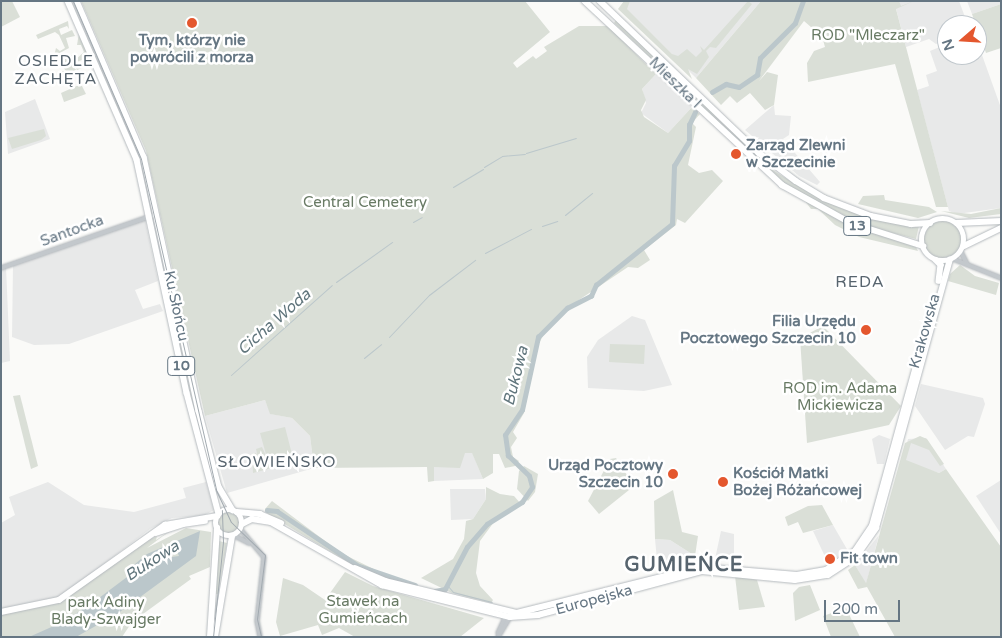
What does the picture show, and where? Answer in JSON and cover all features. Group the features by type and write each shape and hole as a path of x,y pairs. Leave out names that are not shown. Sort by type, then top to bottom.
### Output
{"main road":[{"name":"Ku Słońcu","path":"68,1 132,146 150,215 186,388 218,515"},
{"name":"Ku Słońcu","path":"77,1 140,145 205,433 220,490 235,511"},
{"name":"Mieszka I","path":"585,1 786,188 836,216 923,246"},
{"name":"Mieszka I","path":"600,1 769,162 812,192 842,205 889,220 930,223"},
{"name":"13","path":"930,223 944,218 957,223 1001,221"},
{"path":"923,246 923,233 930,223"},
{"path":"936,260 951,260 961,252 964,246 964,233 957,223"},
{"path":"964,246 1001,228"},
{"name":"13","path":"923,246 936,260"},
{"name":"Krakowska","path":"901,433 938,285 941,265 936,260"},
{"name":"Krakowska","path":"901,433 951,260"},
{"name":"Europejska","path":"241,527 250,519 269,521 374,582 509,615 541,610 705,566 795,575 832,568 855,551 870,529 901,433"},
{"path":"1,613 60,600 141,541 173,522 235,511"},
{"name":"10","path":"235,511 241,527"},
{"name":"Europejska","path":"235,511 270,517 378,579 509,615"},
{"name":"10","path":"210,637 210,601 218,542 216,527 218,515"},
{"path":"141,541 175,526 197,522 216,527 232,536"},
{"path":"197,522 213,528 218,542"},
{"path":"215,637 232,536 241,527"}],"street":[{"path":"150,215 157,214"},
{"name":"Santocka","path":"1,268 150,215"},
{"path":"961,252 972,269"},
{"path":"951,260 1001,278"},
{"path":"241,527 265,559 256,621 260,637"},
{"path":"232,536 255,546"},
{"path":"497,637 509,615"}],"shaded area":[{"path":"630,1 761,1 696,78 624,7"},
{"path":"894,1 959,1 964,15 937,15 937,44 929,39 906,47"},
{"path":"967,1 1001,1 1001,4 972,14"},
{"path":"937,48 937,65 986,65 1001,108 1001,208 957,214 949,211 917,90 929,86 926,75 937,71 930,51"},
{"path":"656,74 692,107 668,133 641,113 646,103 642,89"},
{"path":"35,99 50,139 8,154 5,112"},
{"path":"774,105 775,115 791,116 789,135 783,139 820,182 817,185 799,176 745,130"},
{"path":"145,219 158,281 135,290 143,309 160,304 163,311 69,344 34,345 12,337 13,265"},
{"path":"6,267 10,361 1,363 1,268"},
{"path":"632,316 645,320 672,385 644,391 588,388 587,357 598,340"},
{"path":"921,384 983,398 985,404 974,437 968,436 945,450 915,406"},
{"path":"265,400 271,414 292,418 310,436 314,468 227,493 205,416"},
{"path":"879,435 890,439 884,464 877,464 872,439"},
{"path":"926,438 946,469 939,473 902,461 908,439"},
{"path":"472,452 483,479 434,481 434,467 448,467 464,453"},
{"path":"1001,480 1001,534 976,496"},
{"path":"48,482 84,505 134,512 186,498 183,488 206,482 214,510 203,516 172,518 150,529 58,599 1,611 1,523 15,515 9,497"},
{"path":"450,489 485,489 486,499 473,519 451,520"},
{"path":"833,525 848,551 828,563 813,531"},
{"path":"200,531 196,556 117,614 76,637 29,637 65,621 95,601 127,577 129,569 147,554","holes":["170,550 177,551 179,556 157,559 139,577 134,575 144,560"]},
{"path":"721,531 734,534 734,562 715,559"},
{"path":"879,535 866,584 855,565"},
{"path":"655,539 670,540 695,556 694,561 658,571"}],"green space":[{"path":"1,1 12,1 20,17 1,27"},
{"name":"Central Cemetery","path":"81,1 525,1 550,32 513,63 517,68 533,56 536,59 547,51 544,47 579,26 608,26 656,74 642,89 646,100 641,110 644,117 668,133 692,107 700,114 692,123 696,127 688,165 699,173 712,170 723,181 685,223 677,219 676,225 644,250 650,260 638,268 628,267 567,308 543,336 537,347 524,413 513,432 517,438 511,447 513,457 519,461 515,466 505,468 499,454 493,454 493,473 483,479 472,453 465,453 460,468 434,467 434,481 428,482 427,467 314,468 310,436 292,418 270,414 265,400 205,416 146,151"},
{"path":"624,1 630,1 627,9 672,54 678,56 687,49 696,57 702,51 700,46 704,50 748,1 752,4 716,48 710,47 706,51 709,57 697,74 688,69 692,79 618,9"},
{"name":"ROD \"Mleczarz\"","path":"761,1 899,1 901,6 914,1 896,9 948,207 936,207 895,64 808,82 807,63 814,51 825,47 823,40 818,41 819,34 804,21 759,81 767,72 778,75 774,105 765,110 750,93 737,103 730,96 721,105 696,78"},
{"path":"1001,4 1001,48 987,53 987,15 972,14"},
{"path":"616,20 758,154 755,158 614,23"},
{"path":"68,21 69,29 67,26 59,29 61,35 72,30 75,36 66,38 69,48 54,56 56,48 60,51 65,48 59,35 55,32 38,39 36,35"},
{"path":"79,33 91,61 86,54 83,56 85,59 76,62 82,68 77,70 71,61 76,70 63,74 61,71 66,71 55,57 60,56 66,64 62,57 73,55 75,60 84,52 81,45 77,45"},
{"path":"81,84 86,94 64,102 61,93"},
{"path":"44,129 46,136 41,140 12,149 8,138"},
{"path":"768,167 800,187 894,223 919,226 916,239 854,223 789,188"},
{"path":"884,195 885,200 929,207 937,212 918,218 858,204 863,196"},
{"path":"805,201 852,226 914,243 918,251 859,237 835,225 818,209 811,209"},
{"path":"1001,208 1001,214 969,218 941,211 971,214"},
{"path":"943,221 950,222 956,227 961,233 961,247 956,253 950,258 943,259 936,258 930,253 925,247 924,240 925,233 930,227 936,222"},
{"path":"960,265 975,276 999,283 996,295 948,281 950,274"},
{"name":"ROD im. Adama Mickiewicza","path":"823,326 901,406 889,425 807,443 800,338"},
{"path":"610,344 645,345 644,364 609,362"},
{"path":"20,395 38,466 31,469 13,396"},
{"path":"285,427 294,462 253,473 252,454 256,453 258,458 256,449 262,447 267,458 260,433"},
{"path":"920,436 927,439 944,464 940,466 929,450 911,443 906,460 939,473 946,469 1001,547 1001,637 895,637 867,587 858,589 848,570 855,565 866,583 905,443"},
{"path":"616,458 634,486 599,514 588,501 610,459"},
{"path":"524,466 538,474 535,492 528,501 517,489 519,471"},
{"path":"486,487 500,494 514,496 521,504 494,522 480,541 476,573 480,586 493,600 491,603 452,593 421,578 453,559 464,539 466,521 473,519 486,499"},
{"path":"673,490 682,532 698,536 695,556 670,540 655,539 654,501"},
{"path":"272,501 341,553 386,575 386,580 356,567 268,514 265,509"},
{"path":"822,505 833,525 803,533 798,522 788,526 785,517 808,506"},
{"path":"225,512 233,512 240,519 240,527 233,534 225,534 218,527 218,519"},
{"name":"park Adiny Blady-Szwajger","path":"186,528 211,532 210,567 189,576 191,579 132,622 122,637 1,637 1,615 60,602 150,539 157,536 156,540 173,530 147,548"},
{"path":"219,541 227,543 218,594 214,594 213,584"},
{"name":"Stawek na Gumieńcach","path":"345,572 373,586 484,618 460,637 355,637 339,628 322,635 318,625 280,636 276,622 283,578 303,585 325,600"},
{"path":"735,576 757,580 765,607 739,610"},
{"path":"810,585 820,610 795,621 793,593 799,587"},
{"path":"846,608 860,637 831,637 823,616"}],"waterway":[{"name":"Bukowa","path":"712,92 726,84 739,87 757,75 760,58 795,23 803,1"},
{"name":"Bukowa","path":"435,591 445,589 467,547 487,524 522,502 532,487 529,476 508,456 505,435 522,410 538,337 567,308 591,296 596,285 672,224 674,166 689,141 689,125 695,112"},
{"name":"Cicha Woda","path":"526,153 576,138"},
{"name":"Cicha Woda","path":"484,167 502,156 525,154"},
{"name":"Cicha Woda","path":"453,187 483,169"},
{"path":"565,215 592,193"},
{"name":"Cicha Woda","path":"413,222 422,217"},
{"path":"542,226 557,221"},
{"path":"485,253 531,229"},
{"name":"Cicha Woda","path":"336,282 392,242"},
{"path":"389,337 429,295 475,260"},
{"name":"Cicha Woda","path":"231,375 332,285"},
{"path":"364,358 381,344"},
{"name":"Bukowa","path":"267,510 277,511 359,566 415,585"},
{"path":"447,585 453,592 492,602"}],"tram line":[{"path":"73,1 141,159 216,490 231,522 265,555 257,619 261,637"},
{"path":"213,637 223,542 222,510"}],"place":[{"name":"Tym, którzy nie powrócili z morza","path":"192,23"},
{"name":"Zarząd Zlewni w Szczecinie","path":"736,154"},
{"name":"Filia Urzędu Pocztowego Szczecin 10","path":"866,330"},
{"name":"Urząd Pocztowy Szczecin 10","path":"673,474"},
{"name":"Kościół Matki Bożej Różańcowej","path":"723,482"},
{"name":"Fit town","path":"830,559"}],"district":[{"name":"OSIEDLE ZACHĘTA","path":"56,70"},
{"name":"REDA","path":"860,282"},
{"name":"SŁOWIEŃSKO","path":"277,462"},
{"name":"GUMIEŃCE","path":"684,565"}]}
